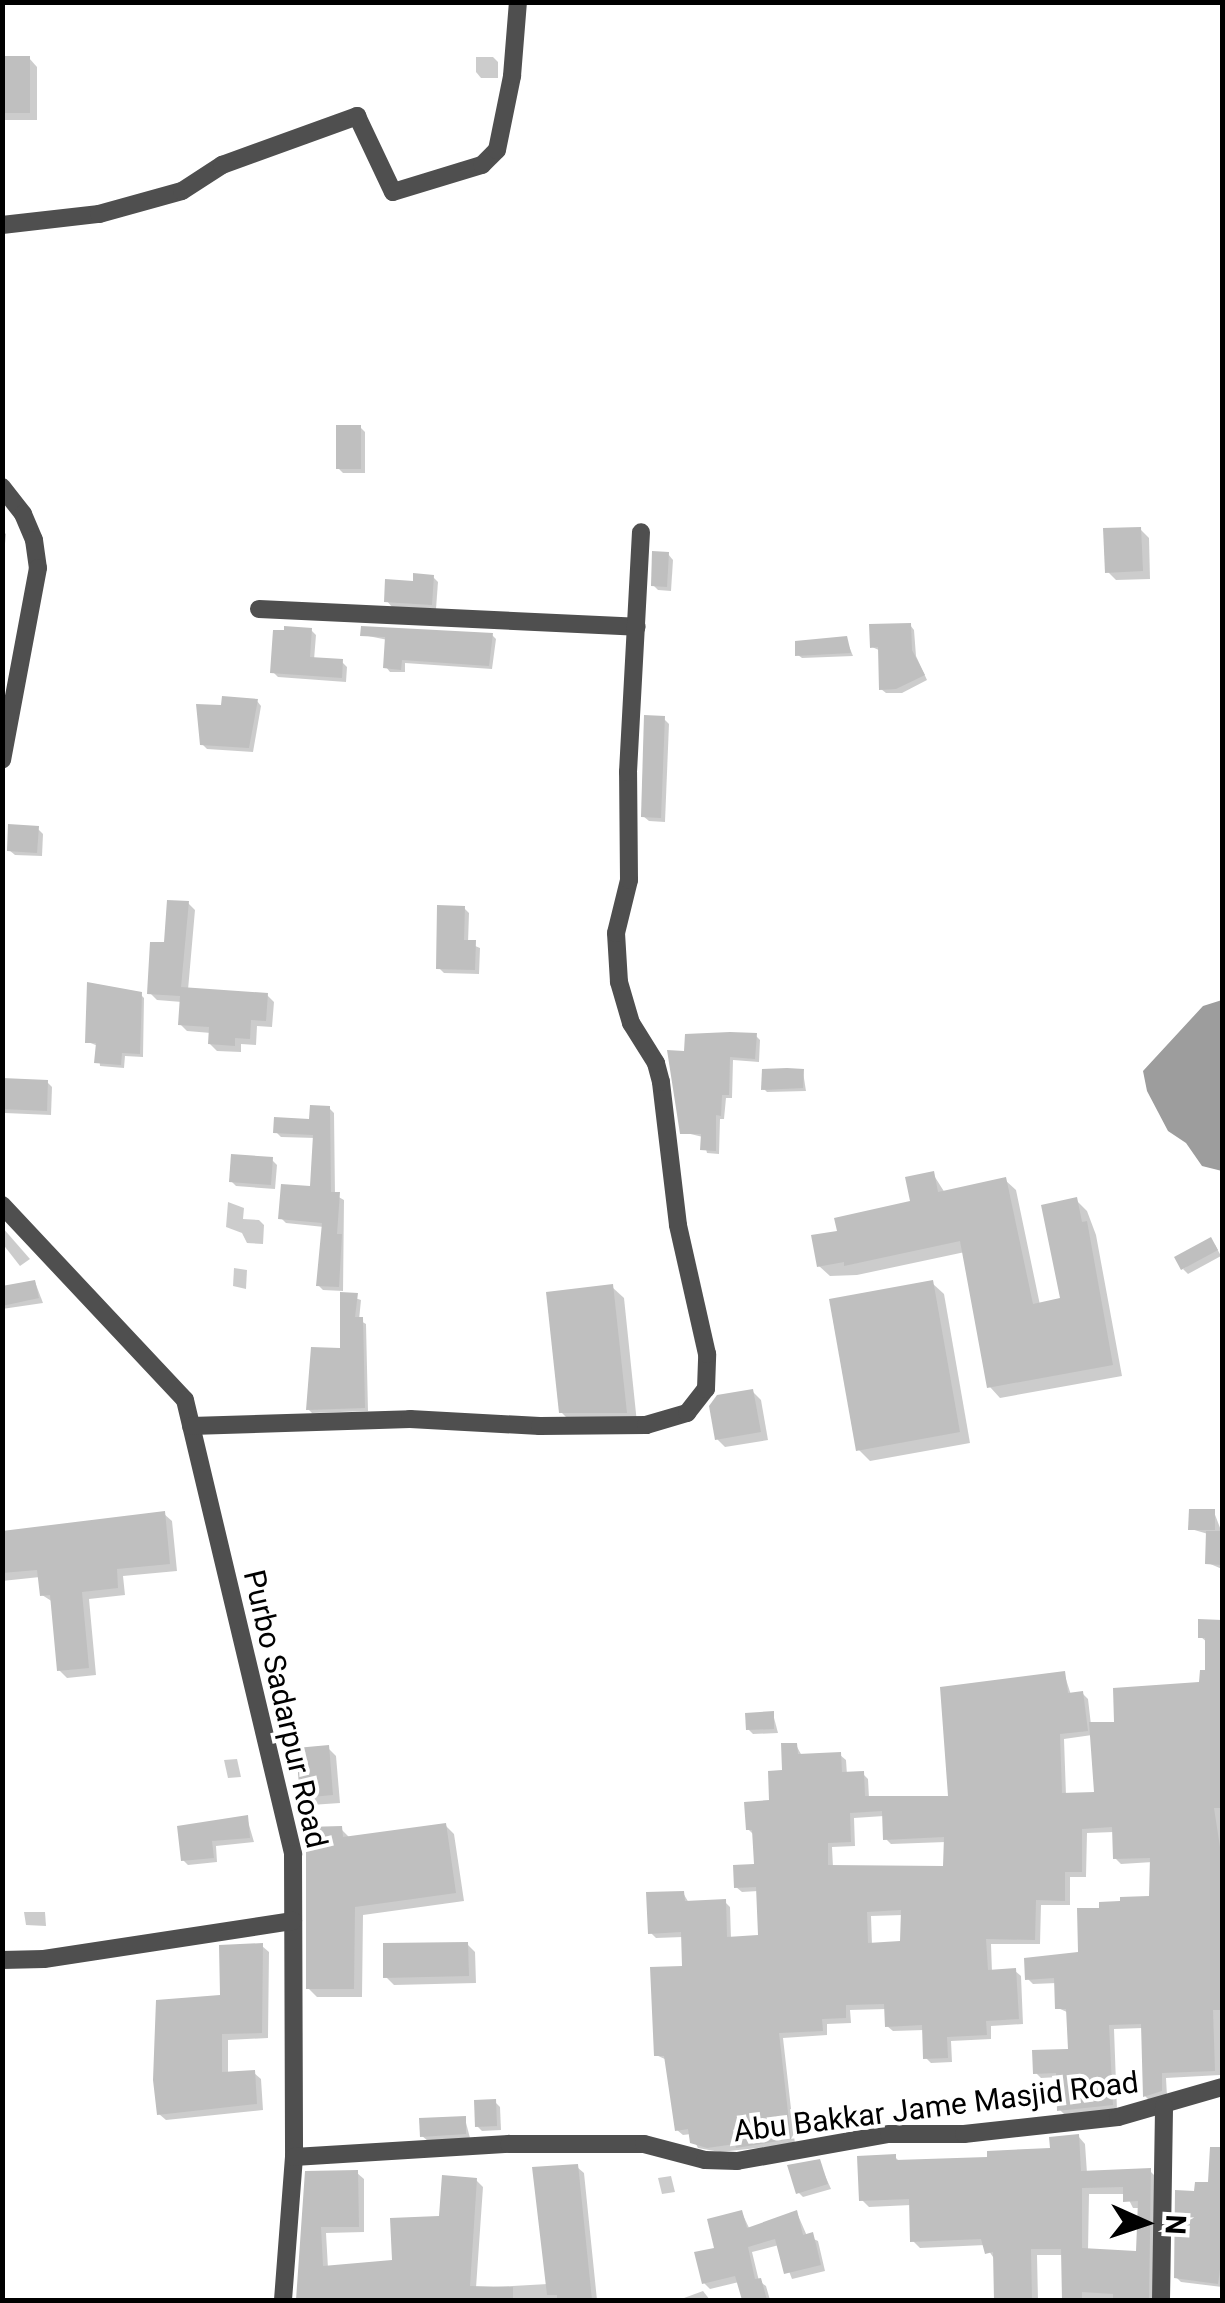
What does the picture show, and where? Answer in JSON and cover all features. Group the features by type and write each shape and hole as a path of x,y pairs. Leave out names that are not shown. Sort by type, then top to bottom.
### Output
{"street":[{"path":"2,225 99,214 182,191 222,166 356,116 393,192 482,165 497,150 512,76 518,2"},
{"path":"2,488 23,514 34,540 38,568 2,760"},
{"path":"191,1426 410,1419 540,1426 646,1425 687,1413 706,1389 707,1354 678,1225 661,1082 656,1064 631,1023 618,982 616,933 629,880 628,772 641,532"},
{"path":"259,609 637,627"},
{"name":"Purbo Sadarpur Road","path":"2,1205 185,1400 293,1854 294,2157 283,2300"},
{"path":"2,1960 44,1959 293,1921"},
{"name":"Abu Bakkar Jame Masjid Road","path":"294,2157 508,2144 644,2144 705,2160 737,2161 889,2134 964,2134 1053,2126 1164,2106 1222,2087"},
{"path":"1161,2300 1164,2106"}],"shaded area":[{"path":"1222,1000 1222,1171 1202,1166 1186,1143 1168,1131 1147,1091 1143,1071 1203,1006"}],"building":[{"path":"2,56 30,56 30,113 2,113"},
{"path":"336,425 361,425 361,469 336,469"},
{"path":"1141,527 1143,571 1105,573 1103,528"},
{"path":"652,551 669,552 667,587 651,586"},
{"path":"413,573 434,575 432,605 384,602 385,579 413,581"},
{"path":"911,623 912,650 925,675 896,689 879,690 878,647 870,648 869,624"},
{"path":"284,626 312,628 310,657 343,659 342,678 270,673 273,630 284,630"},
{"path":"361,626 493,633 489,666 402,660 401,670 383,668 385,637 360,636"},
{"path":"847,636 851,653 795,656 795,641"},
{"path":"222,696 258,699 249,748 200,745 196,704 221,705"},
{"path":"644,715 665,716 661,818 641,817"},
{"path":"8,824 39,826 37,853 7,851"},
{"path":"167,900 189,901 181,987 268,993 266,1021 251,1020 250,1039 235,1038 235,1046 208,1044 209,1027 178,1025 180,996 147,994 150,942 164,942"},
{"path":"437,905 465,906 464,940 476,940 475,970 436,969"},
{"path":"87,982 142,992 140,1054 122,1053 121,1065 94,1063 96,1043 85,1043"},
{"path":"757,1033 755,1059 730,1057 729,1095 722,1095 721,1116 716,1115 716,1151 700,1150 701,1134 680,1134 667,1050 684,1051 685,1034"},
{"path":"762,1069 804,1069 803,1088 761,1090"},
{"path":"2,1078 48,1080 47,1111 2,1109"},
{"path":"310,1105 330,1106 331,1192 340,1192 339,1287 316,1286 322,1223 278,1219 281,1184 310,1186 313,1135 273,1133 274,1117 309,1119"},
{"path":"231,1154 273,1157 271,1185 229,1182"},
{"path":"934,1171 938,1192 1006,1177 1033,1304 1060,1298 1041,1205 1077,1197 1082,1222 1087,1221 1113,1365 987,1388 960,1241 844,1266 844,1262 817,1267 811,1235 837,1231 834,1218 910,1201 905,1177"},
{"path":"1211,1237 1218,1250 1181,1270 1174,1257"},
{"path":"35,1280 39,1298 2,1306 2,1286"},
{"path":"933,1280 960,1432 856,1451 829,1299"},
{"path":"613,1284 627,1413 559,1413 546,1292"},
{"path":"340,1292 358,1293 355,1317 363,1317 365,1408 306,1410 311,1347 340,1348"},
{"path":"753,1389 761,1432 715,1440 709,1406 717,1395"},
{"path":"1189,1509 1215,1509 1215,1530 1188,1530"},
{"path":"165,1511 170,1564 117,1569 118,1588 82,1592 89,1668 57,1671 50,1595 40,1596 37,1570 2,1573 2,1531"},
{"path":"1206,1531 1222,1531 1222,1565 1205,1564"},
{"path":"1198,1619 1222,1620 1222,1808 1214,1808 1222,1860 1222,2010 1213,2010 1215,2071 1162,2073 1162,2091 1143,2097 1141,2024 1109,2025 1113,2105 1057,2111 1056,2073 1033,2074 1032,2050 1068,2049 1066,2009 1055,2009 1054,1978 1025,1980 1024,1958 1078,1952 1077,1908 1099,1908 1099,1902 1120,1901 1120,1897 1149,1896 1150,1858 1113,1859 1112,1827 1082,1829 1082,1872 1065,1872 1065,1901 1036,1900 1035,1940 986,1939 988,1970 1016,1968 1019,2019 986,2021 987,2035 947,2037 948,2058 923,2059 922,2025 885,2027 884,2004 846,2005 846,2018 822,2019 823,2031 779,2033 791,2139 736,2148 735,2144 707,2148 690,2143 688,2129 675,2131 664,2056 654,2056 650,1967 682,1966 681,1932 648,1934 646,1892 684,1891 685,1901 726,1899 727,1937 758,1935 756,1887 734,1888 733,1865 754,1864 752,1830 746,1830 744,1802 769,1800 768,1771 782,1770 781,1743 797,1743 798,1754 841,1752 842,1772 864,1771 865,1796 948,1796 940,1687 1065,1671 1068,1693 1083,1691 1088,1731 1060,1734 1062,1793 1094,1792 1089,1722 1114,1722 1113,1688 1199,1682 1200,1670 1205,1670 1205,1638 1198,1638","holes":["882,1811 883,1840 944,1837 943,1866 828,1865 828,1843 851,1842 850,1813","901,1910 900,1941 868,1943 867,1912"]},
{"path":"774,1711 774,1729 746,1730 745,1713"},
{"path":"329,1745 333,1795 300,1798 296,1748"},
{"path":"248,1815 250,1838 212,1841 214,1858 181,1861 177,1826"},
{"path":"446,1823 456,1893 355,1907 354,1989 306,1989 306,1827 342,1826 343,1837"},
{"path":"468,1942 469,1976 383,1978 383,1943"},
{"path":"263,1943 262,2033 222,2034 222,2072 255,2070 257,2104 157,2115 153,2080 156,2000 220,1995 219,1945"},
{"path":"496,2099 497,2126 475,2127 474,2100"},
{"path":"466,2116 466,2134 420,2137 419,2118"},
{"path":"1079,2134 1081,2171 1151,2168 1149,2300 1113,2300 1113,2294 1082,2292 1082,2300 1062,2300 1061,2249 1031,2249 1032,2300 994,2300 993,2252 985,2254 981,2239 910,2242 909,2199 859,2201 857,2156 896,2154 896,2160 987,2157 987,2151 1050,2148 1049,2137","holes":["1123,2187 1123,2202 1138,2201 1136,2251 1082,2248 1082,2188"]},
{"path":"1210,2147 1222,2147 1222,2255 1218,2284 1174,2278 1175,2190 1194,2191 1195,2182 1208,2182"},
{"path":"820,2159 828,2184 796,2194 787,2165"},
{"path":"578,2164 592,2300 557,2300 557,2295 547,2295 532,2167"},
{"path":"358,2170 359,2227 321,2227 323,2266 392,2260 390,2218 439,2216 442,2175 477,2178 470,2286 513,2287 513,2300 296,2300 305,2171"},
{"path":"742,2210 747,2228 797,2210 803,2235 813,2232 821,2265 784,2274 775,2239 748,2247 755,2279 761,2278 767,2300 742,2300 735,2276 702,2284 694,2252 714,2248 707,2219"}]}
